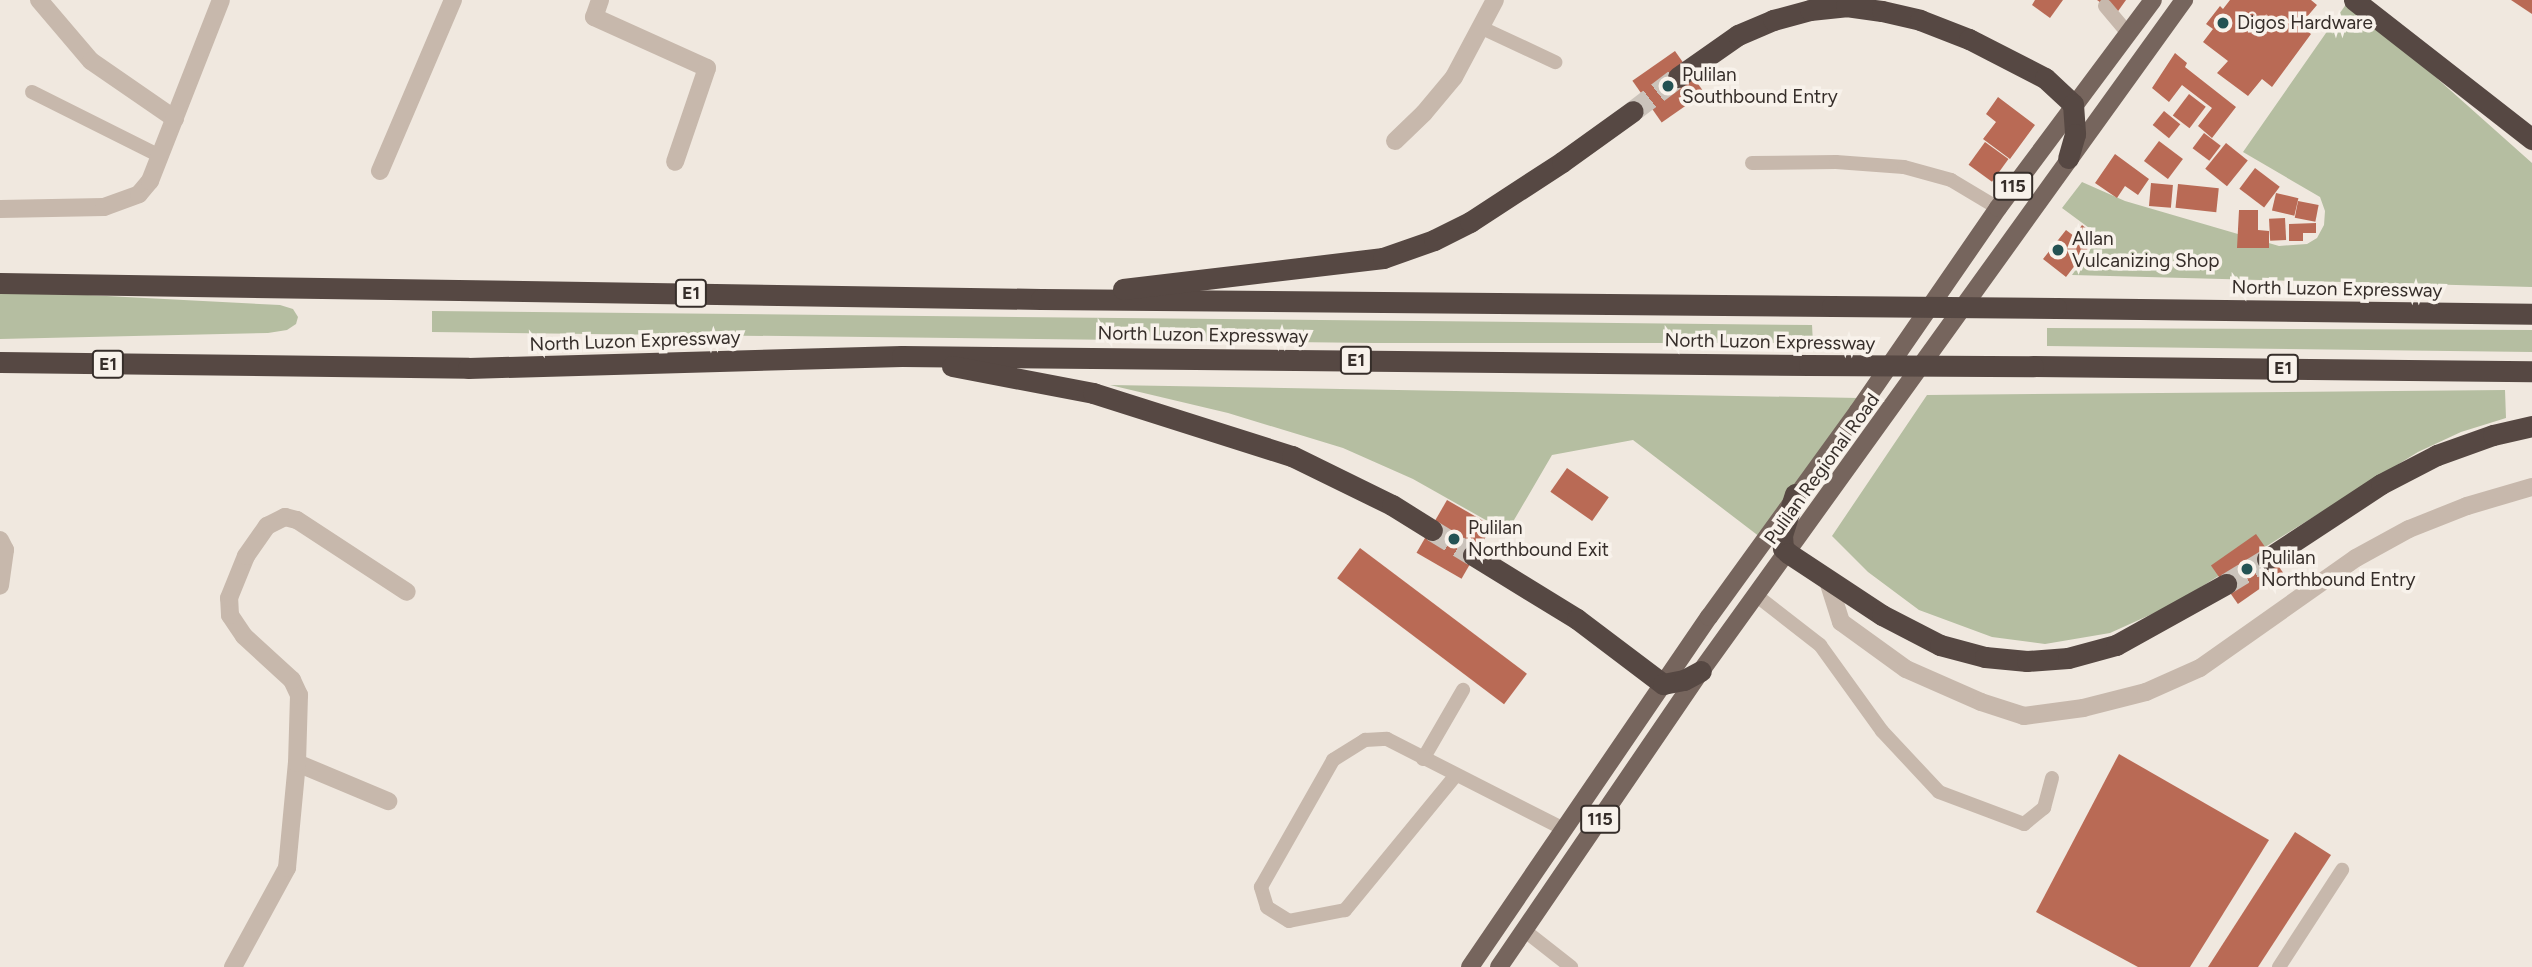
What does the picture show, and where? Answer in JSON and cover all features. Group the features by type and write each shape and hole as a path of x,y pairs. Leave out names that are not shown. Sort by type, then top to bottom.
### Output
{"highway":[{"path":"2354,0 2532,139"},
{"path":"1678,77 1750,30 1810,10 1846,6 1920,20 1969,39 2045,78 2073,104 2075,134 2068,158"},
{"path":"1041,299 1383,258 1434,240 1470,222 1530,184 1633,111"},
{"name":"North Luzon Expressway","path":"0,284 1041,299 2532,314"},
{"path":"902,356 1093,393 1280,452 1392,505 1432,530"},
{"name":"North Luzon Expressway","path":"0,362 468,368 902,356 2532,371"},
{"path":"2267,559 2381,484 2437,455 2493,435 2532,426"},
{"path":"1795,494 1782,535 1783,548 1788,553 1882,615 1940,645 1985,657 2027,661 2068,658 2116,645 2227,584"},
{"path":"1473,555 1577,619 1663,684 1684,680 1701,671"}],"main road":[{"name":"Pulilan Regional Road","path":"1470,967 1795,494 1858,411 2073,104 2152,0"},
{"name":"Pulilan Regional Road","path":"1499,967 1701,671 2184,0"}],"street":[{"path":"39,0 91,61 174,119"},
{"path":"0,209 104,207 139,194 150,181 221,0"},
{"path":"380,171 453,0"},
{"path":"600,0 594,18 707,68 675,162"},
{"path":"1395,141 1424,113 1454,77 1495,0"},
{"path":"1828,580 1841,622 1906,669 1981,702 2024,716 2083,708 2146,692 2200,668 2357,558 2409,529 2467,506 2532,487"},
{"path":"233,967 287,869 297,763 299,695 296,688 292,680 244,636 230,615 229,598 246,556 267,526 285,517 297,520 407,592"},
{"path":"0,540 5,550 0,586"},
{"path":"297,763 388,801"}],"lane":[{"path":"2105,6 2127,33"},
{"path":"1482,28 1555,62"},
{"path":"32,92 160,156"},
{"path":"1752,163 1836,162 1904,167 1951,180 1998,208"},
{"path":"1757,596 1820,645 1882,732 1939,792 2024,824 2045,808 2052,778"},
{"path":"1423,759 1464,690"},
{"path":"1456,775 1345,910 1289,921 1266,908 1261,887 1333,760 1365,740 1387,739 1564,829"},
{"path":"2280,967 2342,870"},
{"path":"1524,930 1571,967"}],"green space":[{"path":"2349,0 2532,163 2532,287 2072,275 2100,236 2062,208 2082,182 2125,201 2279,246 2307,244 2317,238 2324,225 2325,211 2320,197 2243,152"},
{"path":"0,294 68,294 280,305 293,309 298,317 296,324 287,330 268,333 0,339"},
{"path":"432,311 1812,325 1813,343 1374,343 432,332"},
{"path":"2047,328 2532,330 2532,352 2047,346"},
{"path":"1110,385 1859,398 1760,537 1633,440 1552,455 1507,532 1413,479 1343,448 1228,413"},
{"path":"2505,390 2506,418 2461,432 2418,452 2172,605 2110,633 2045,644 1992,637 1919,610 1868,572 1832,536 1927,395"}],"building":[{"path":"2035,0 2063,0 2050,18 2032,5"},
{"path":"2097,0 2126,0 2116,14"},
{"path":"2230,0 2311,0 2317,5 2300,25 2311,34 2272,87 2262,79 2248,96 2217,73 2228,61 2203,42 2213,29 2206,24 2220,6 2223,9"},
{"path":"2511,0 2532,0 2532,14"},
{"name":"Pulilan Southbound Entry","path":"1675,51 1704,93 1662,123 1632,81"},
{"path":"2175,53 2187,63 2185,67 2236,107 2212,138 2198,126 2212,108 2182,85 2169,102 2152,88"},
{"path":"2189,94 2206,107 2190,128 2173,116"},
{"path":"1998,97 2035,125 2010,159 1983,139 1996,122 1986,114"},
{"path":"2164,111 2180,124 2169,138 2153,125"},
{"path":"2204,133 2221,146 2209,161 2193,148"},
{"path":"2159,141 2183,159 2168,179 2144,161"},
{"path":"1985,142 2008,159 1992,182 1969,165"},
{"path":"2226,143 2248,161 2227,186 2205,169"},
{"path":"2115,154 2149,179 2138,195 2125,186 2117,198 2095,183"},
{"path":"2255,168 2280,187 2264,207 2239,189"},
{"path":"2151,183 2173,185 2171,208 2149,206"},
{"path":"2178,184 2219,188 2216,212 2175,208"},
{"path":"2276,193 2298,198 2294,216 2272,211"},
{"path":"2298,201 2319,205 2315,222 2295,218"},
{"path":"2239,210 2258,210 2258,230 2269,231 2269,248 2237,248"},
{"path":"2285,218 2286,240 2270,241 2269,219"},
{"path":"2316,223 2316,233 2303,233 2303,241 2289,241 2289,224"},
{"path":"2082,225 2097,237 2066,277 2043,259 2066,230 2074,236"},
{"path":"1567,468 1609,497 1592,521 1550,492"},
{"name":"Pulilan Northbound Exit","path":"1447,500 1492,526 1462,579 1416,553"},
{"name":"Pulilan Northbound Entry","path":"2256,534 2283,573 2238,604 2211,566"},
{"path":"1360,548 1527,674 1504,704 1337,578"},
{"path":"2119,754 2269,840 2190,967 2138,967 2036,912"},
{"path":"2295,832 2331,855 2258,967 2208,967"}],"tunnel":[{"path":"1633,111 1678,77"},
{"path":"1432,530 1473,555"},
{"path":"2226,584 2267,559"}],"place":[{"name":"Digos Hardware","path":"2223,23"},
{"name":"Pulilan Southbound Entry","path":"1668,86"},
{"name":"Allan Vulcanizing Shop","path":"2058,250"},
{"name":"Pulilan Northbound Exit","path":"1454,539"},
{"name":"Pulilan Northbound Entry","path":"2247,569"}]}
